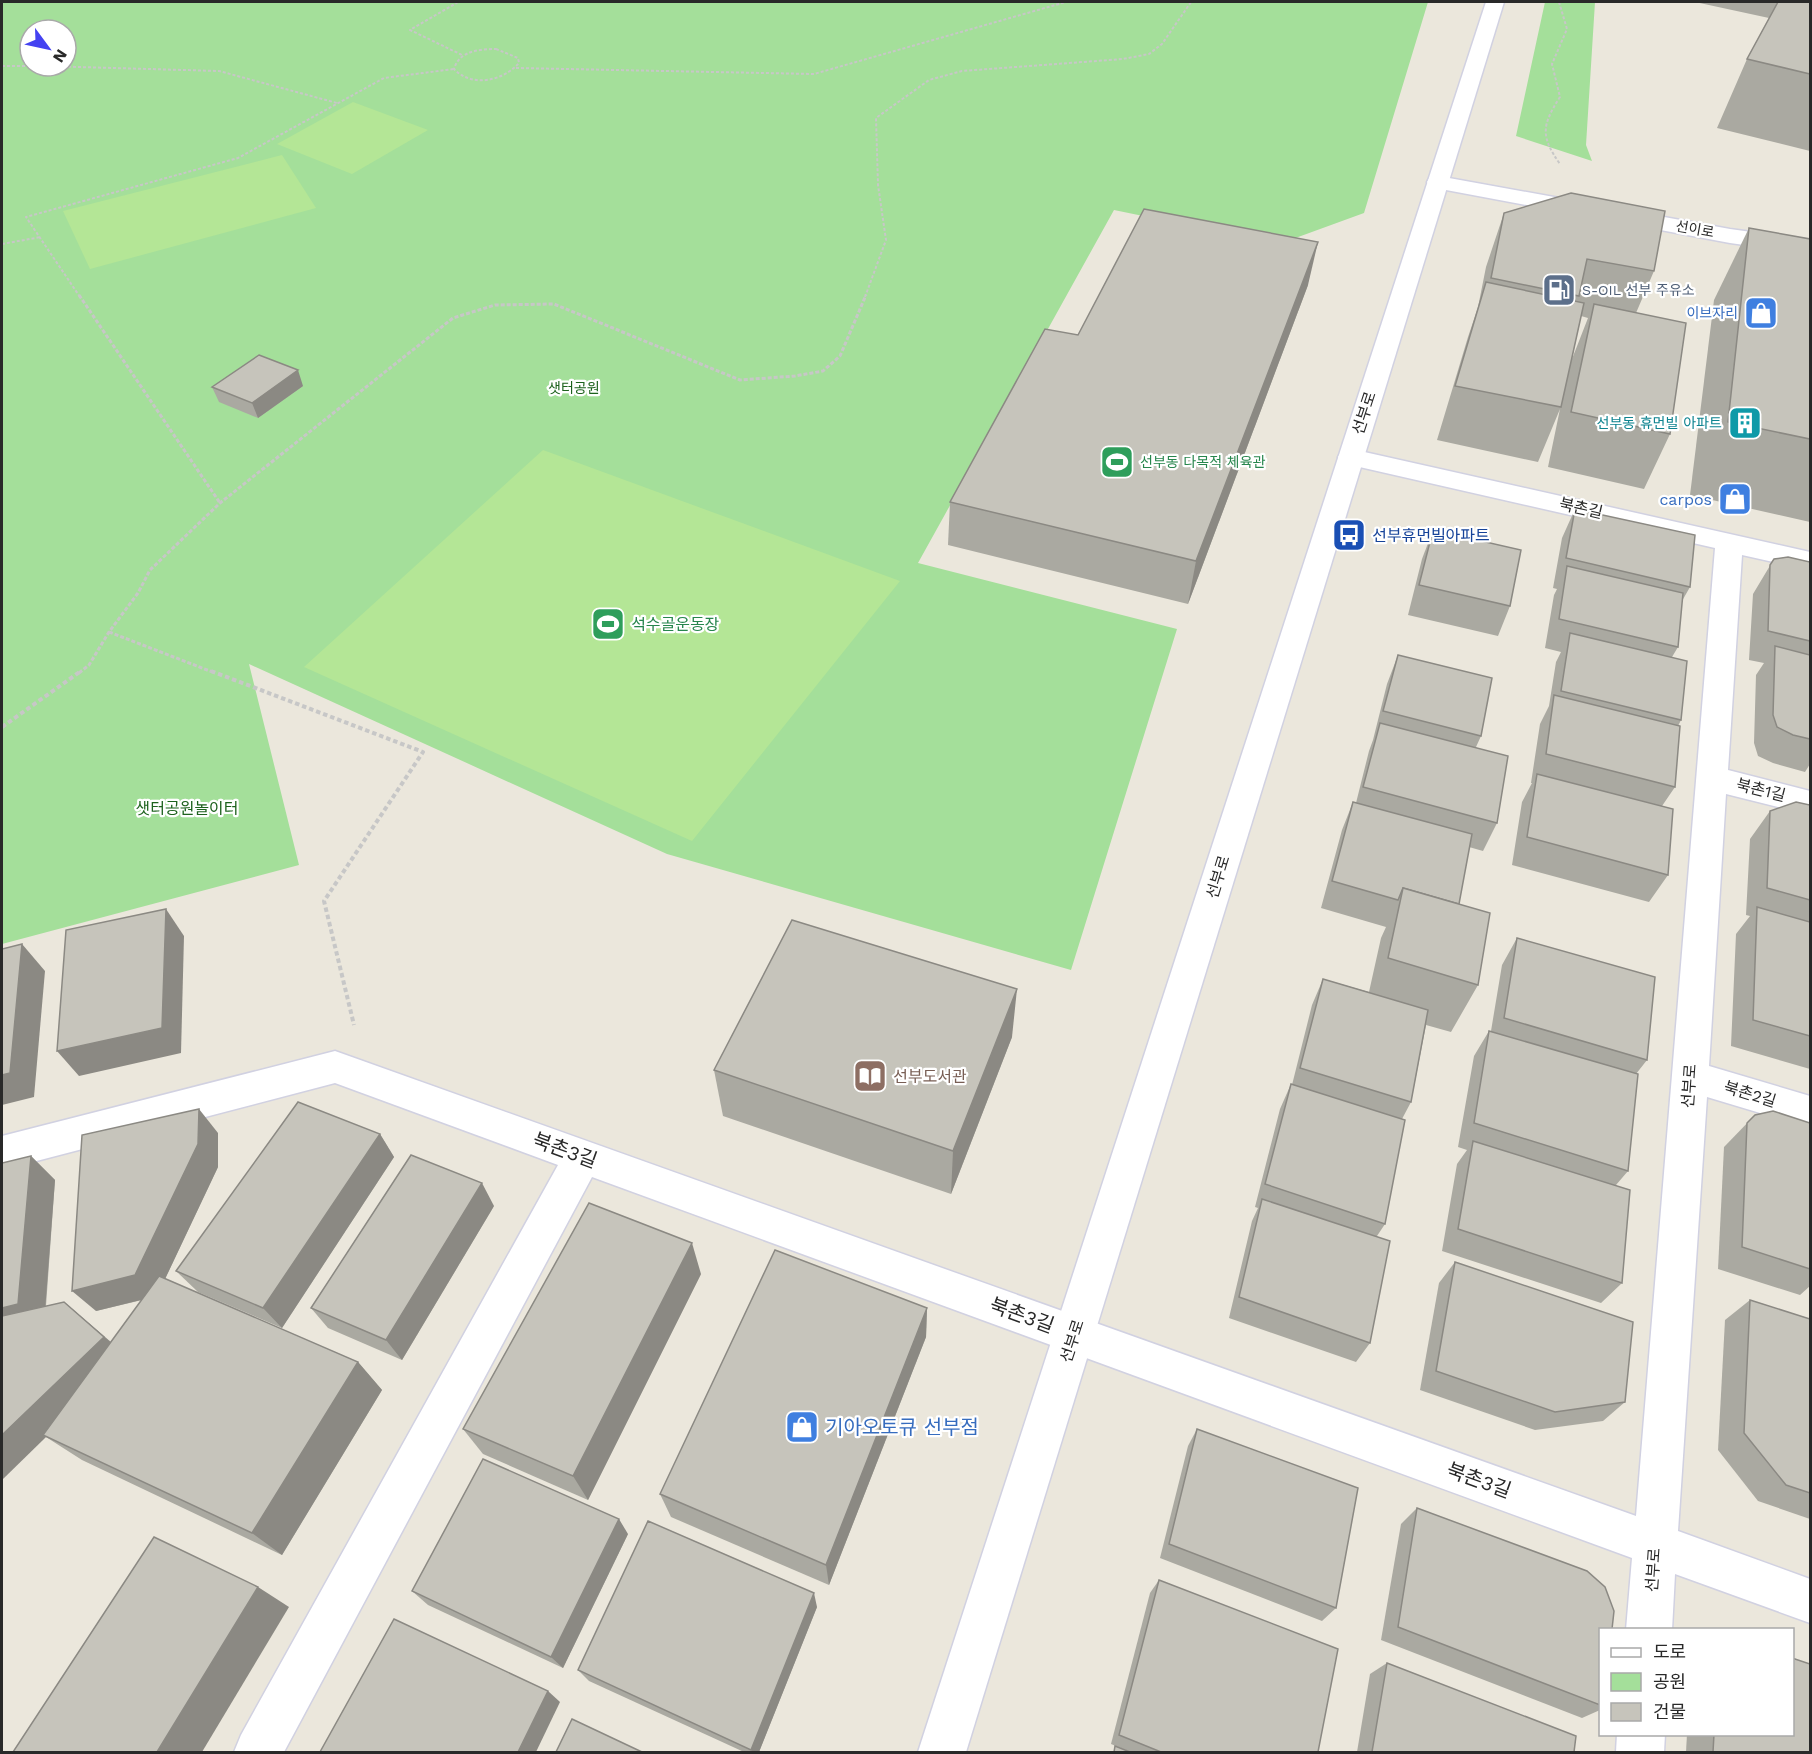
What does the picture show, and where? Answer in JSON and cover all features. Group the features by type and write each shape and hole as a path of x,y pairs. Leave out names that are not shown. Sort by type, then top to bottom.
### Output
{"street":[{"name":"선부로","path":"942,1752 1494,2"},
{"name":"선이로","path":"1438,182 1730,236 1810,247"},
{"name":"북촌길","path":"1351,457 1810,561"},
{"name":"선부로","path":"1649,1628 1729,542"},
{"name":"북촌1길","path":"1712,778 1810,803"},
{"name":"북촌3길","path":"2,1153 335,1067 1810,1600"},
{"name":"북촌2길","path":"1690,1076 1810,1112"},
{"path":"258,1752 583,1156"},
{"path":"1640,1752 1641,1736"}],"path":[{"path":"458,2 410,30 463,56"},
{"path":"220,503 26,217 238,158 384,78 454,69 462,76 481,79 501,76 516,68 814,74 1066,2"},
{"path":"2,727 89,665 109,632 138,593 150,570 220,503 453,318 495,305 554,304 740,380 795,376 823,371 840,356 860,312 886,240 878,185 876,118 929,80 962,71 1123,59 1149,54 1162,44 1191,2"},
{"path":"1559,2 1566,29 1552,64 1560,97 1545,120 1547,146 1560,164 1611,180 1605,213"},
{"path":"454,69 454,64 463,56 485,49 505,51 518,58 519,63 516,68"},
{"path":"2,66 18,66"},
{"path":"78,67 219,71 338,104"},
{"path":"2,244 41,237"},
{"path":"109,632 423,752 324,900 356,1033"}],"green space":[{"name":"샛터공원","path":"2,2 1428,2 1364,213 1279,244 1114,210 918,563 1177,629 1071,970 667,854 249,664 299,865 2,944"},
{"path":"1545,2 1595,2 1586,145 1592,161 1516,136"},
{"path":"353,102 428,130 352,174 277,144"},
{"path":"282,155 316,208 90,269 63,211"},
{"name":"석수골운동장","path":"543,450 900,581 692,841 304,667"}],"building":[{"path":"1778,2 1810,2 1810,74 1747,59"},
{"path":"1571,193 1665,211 1654,271 1587,259 1579,296 1491,278 1504,213"},
{"name":"선부동 다목적 체육관","path":"1144,209 1318,242 1196,561 950,502 1045,329 1078,335"},
{"path":"1749,228 1810,239 1810,439 1728,422"},
{"path":"1486,282 1584,303 1561,407 1455,386"},
{"path":"1594,304 1686,323 1670,434 1571,412"},
{"path":"259,355 298,370 252,403 212,387"},
{"path":"1575,509 1695,535 1690,587 1566,558"},
{"path":"1433,530 1521,550 1510,606 1419,585"},
{"path":"1788,557 1810,562 1810,641 1768,631 1770,565 1774,559"},
{"path":"1567,566 1683,593 1678,647 1559,619"},
{"path":"1570,633 1687,661 1681,720 1561,691"},
{"path":"1775,646 1810,655 1810,739 1793,735 1777,727 1773,715"},
{"path":"1398,655 1492,678 1481,736 1383,711"},
{"path":"1554,695 1680,726 1675,787 1546,754"},
{"path":"1380,723 1508,756 1497,823 1363,787"},
{"path":"1537,774 1673,809 1668,875 1527,837"},
{"path":"1353,802 1472,834 1459,904 1403,888 1398,900 1332,881"},
{"path":"1796,802 1810,805 1810,900 1767,888 1770,811"},
{"path":"1403,888 1490,913 1478,985 1388,958"},
{"path":"1757,907 1810,922 1810,1036 1753,1020"},
{"path":"166,909 162,1028 57,1051 66,930"},
{"name":"선부도서관","path":"792,920 1017,989 953,1151 714,1070"},
{"path":"1517,938 1655,977 1647,1060 1504,1018"},
{"path":"22,944 10,1073 2,1075 2,949"},
{"path":"1323,979 1428,1010 1411,1102 1300,1068"},
{"path":"1489,1031 1638,1074 1628,1171 1474,1123"},
{"path":"1291,1084 1405,1120 1385,1224 1265,1184"},
{"path":"298,1102 380,1134 263,1308 176,1271"},
{"path":"199,1109 198,1144 135,1275 72,1291 82,1135"},
{"path":"1773,1111 1810,1123 1810,1269 1742,1247 1747,1123 1755,1115"},
{"path":"1473,1141 1630,1190 1622,1283 1458,1229"},
{"path":"411,1155 482,1183 386,1340 311,1308"},
{"path":"31,1156 18,1304 2,1308 2,1163"},
{"path":"1262,1199 1390,1241 1370,1343 1239,1297"},
{"path":"589,1203 692,1243 573,1476 463,1429"},
{"name":"기아오토큐 선부점","path":"775,1250 927,1308 826,1565 660,1494"},
{"path":"1455,1262 1633,1322 1625,1402 1555,1412 1436,1371"},
{"path":"159,1276 358,1362 252,1533 43,1435"},
{"path":"1750,1300 1810,1319 1810,1493 1786,1485 1744,1433"},
{"path":"64,1302 104,1337 2,1435 2,1316"},
{"path":"1197,1429 1358,1488 1336,1608 1169,1544"},
{"path":"483,1459 619,1519 551,1657 412,1591"},
{"path":"1417,1508 1587,1571 1605,1587 1614,1611 1612,1628 1599,1628 1599,1705 1398,1627"},
{"path":"648,1521 814,1593 751,1750 578,1670"},
{"path":"154,1537 258,1587 157,1752 13,1752"},
{"path":"1159,1580 1338,1649 1318,1752 1161,1752 1119,1735"},
{"path":"394,1619 548,1691 518,1752 320,1752"},
{"path":"1794,1659 1810,1664 1810,1752 1713,1752 1714,1736 1794,1736"},
{"path":"1387,1663 1576,1736 1574,1752 1372,1752"},
{"path":"572,1719 642,1752 556,1752"},
{"path":"1115,1746 1130,1752 1114,1752"}],"place":[{"name":"S-OIL 선부 주유소","path":"1559,290"},
{"name":"이브자리","path":"1761,313"},
{"name":"선부동 휴먼빌 아파트","path":"1745,423"},
{"name":"선부동 다목적 체육관","path":"1117,462"},
{"name":"carpos","path":"1735,499"},
{"name":"선부휴먼빌아파트","path":"1349,535"},
{"name":"석수골운동장","path":"608,624"},
{"name":"선부도서관","path":"870,1076"},
{"name":"기아오토큐 선부점","path":"802,1427"}],"park label":[{"name":"샛터공원놀이터","path":"187,808"}]}
